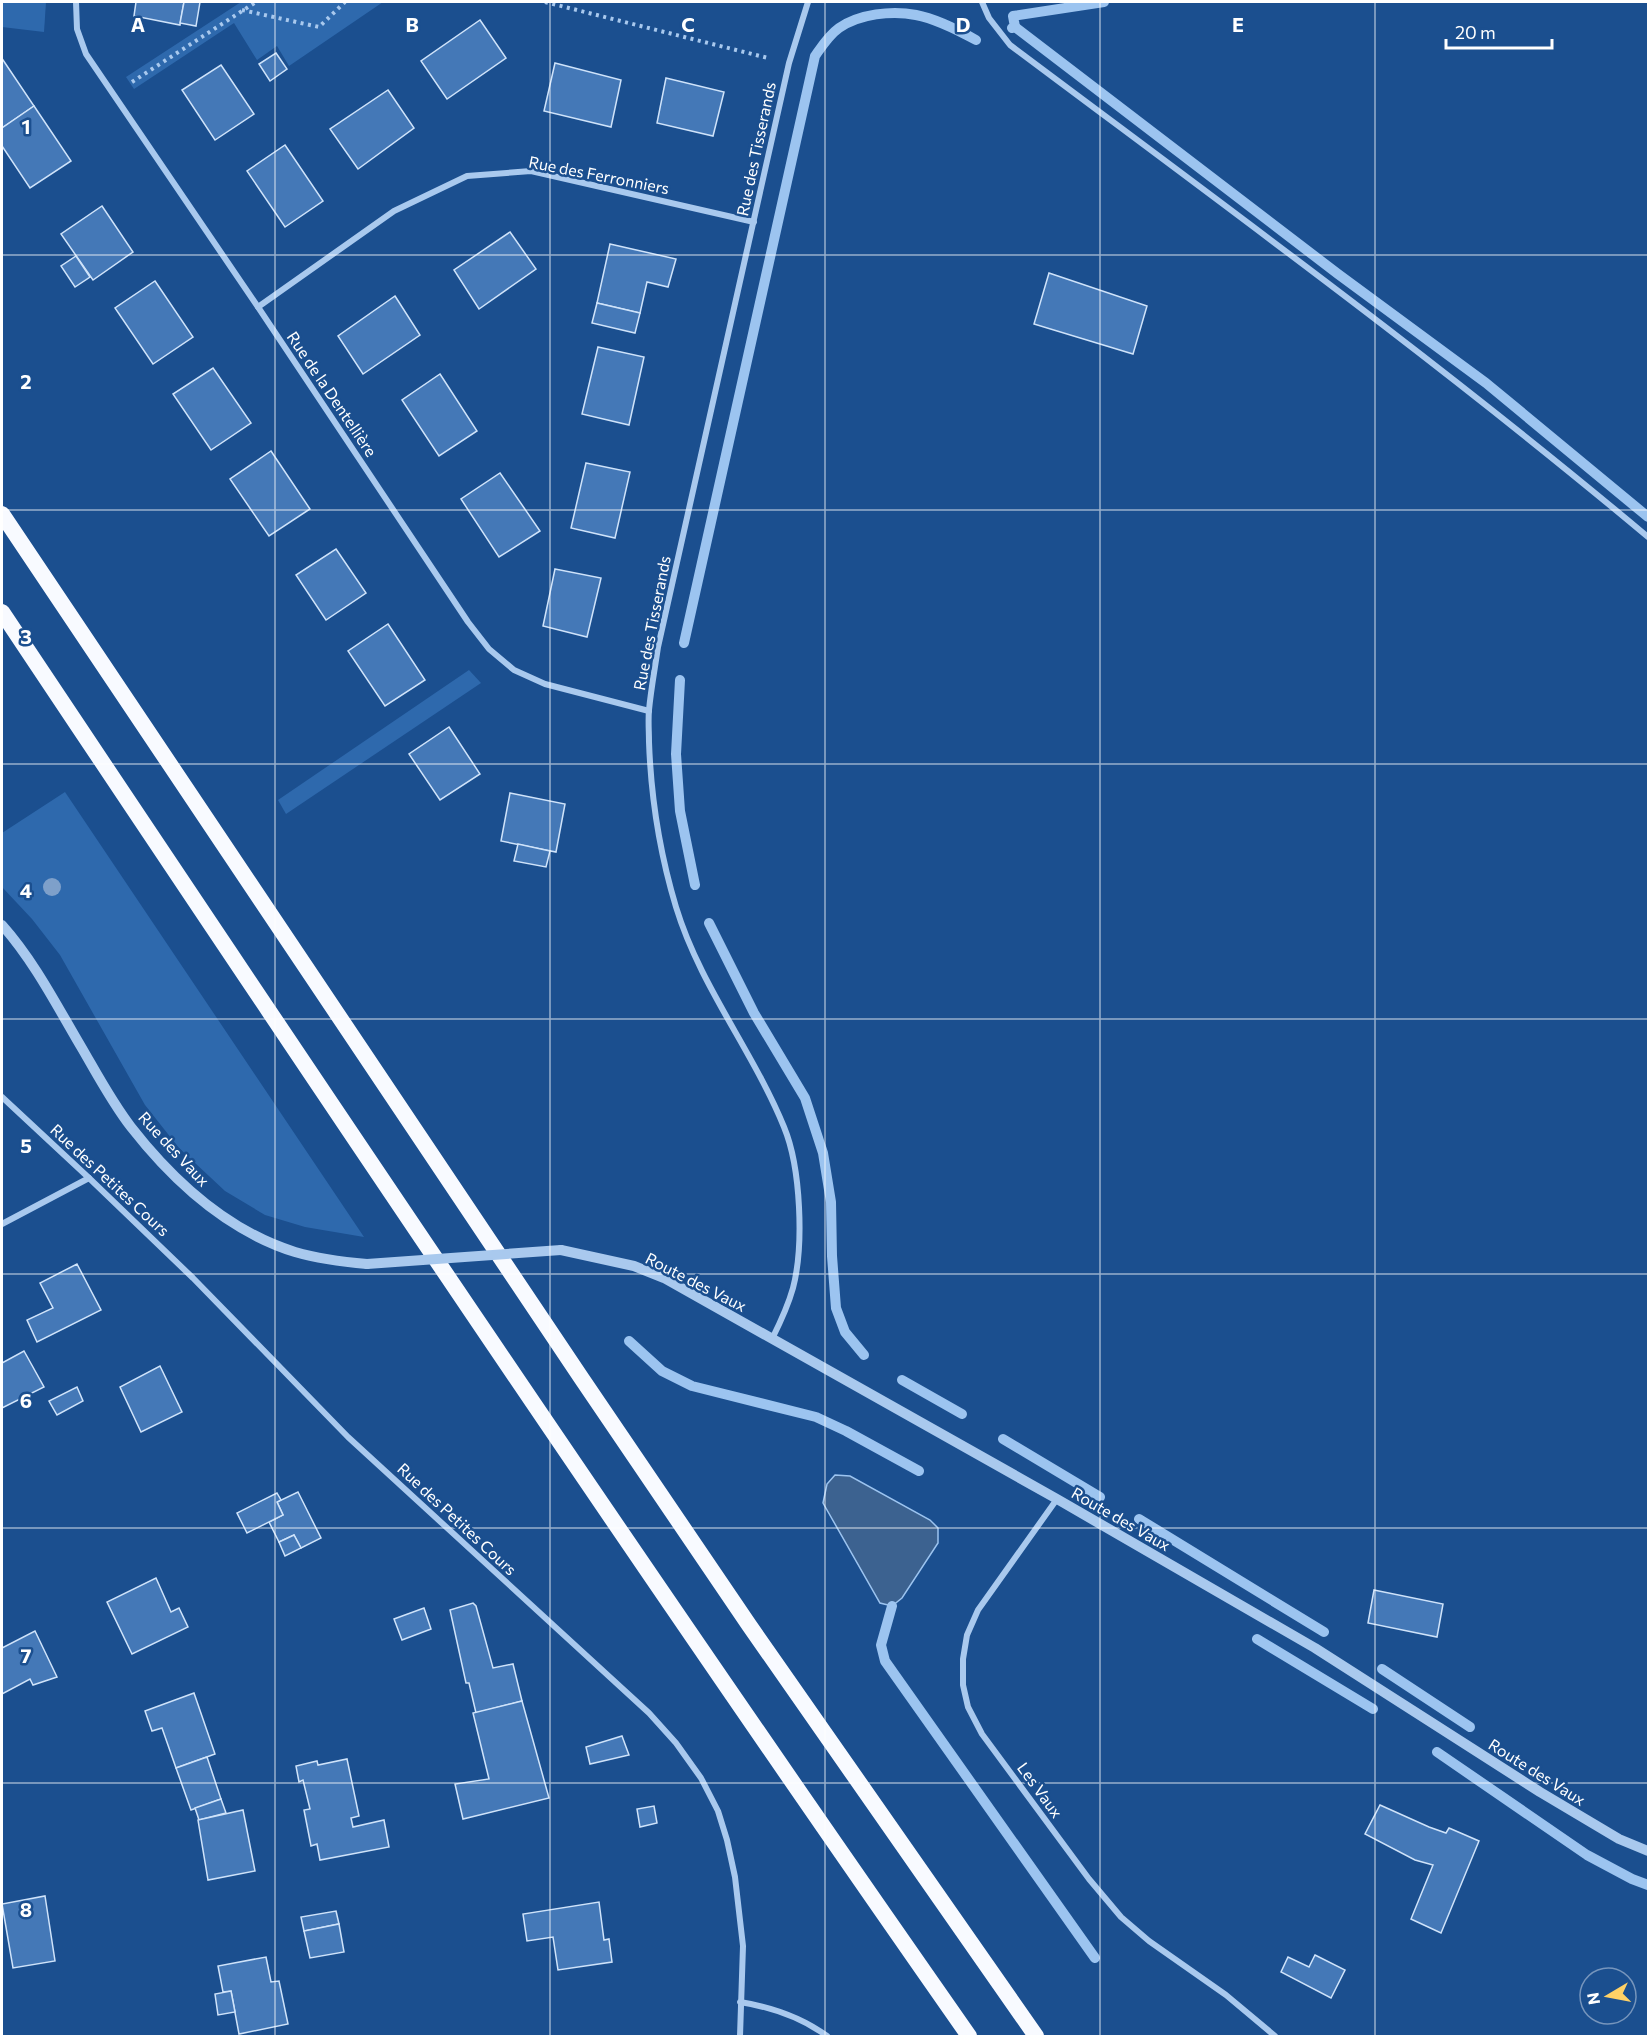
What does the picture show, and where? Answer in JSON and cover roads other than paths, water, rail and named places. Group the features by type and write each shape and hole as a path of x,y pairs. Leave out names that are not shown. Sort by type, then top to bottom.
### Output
{"highway":[{"path":"2,514 595,1399 749,1625 1036,2037"},
{"path":"2,612 536,1410 969,2037"}],"street":[{"name":"Rue de la Dentellière","path":"75,2 77,29 86,54 468,622 489,649 514,670 545,684 649,711"},
{"name":"Rue des Tisserands","path":"772,1339 793,1289 799,1252 799,1205 795,1172 785,1129 762,1080 699,967 676,908 659,839 650,778 649,711 658,647 789,63 808,2"},
{"path":"982,2 997,31 1010,45 1547,452 1648,537"},
{"name":"Rue des Ferronniers","path":"258,307 394,211 467,176 531,171 754,222"},
{"name":"Rue des Vaux","path":"2,925 16,940 42,980 101,1081 131,1127 166,1168 192,1193 254,1235 295,1252 336,1261 367,1264 561,1250"},
{"name":"Rue des Petites Cours","path":"2,1097 193,1278 348,1437 649,1713 676,1743 701,1778 718,1811 727,1840 735,1877 743,1946 740,2037"},
{"path":"2,1224 89,1178"},
{"name":"Route des Vaux","path":"561,1250 634,1266 664,1278 1315,1648 1540,1792 1619,1839 1648,1851"},
{"name":"Les Vaux","path":"1056,1499 978,1610 968,1635 963,1659 963,1685 968,1707 989,1744 1120,1917 1149,1941 1226,1995 1275,2037"},
{"path":"740,2002 759,2005 794,2016 827,2037"}],"waterway":[{"path":"1012,28 1015,27 1013,16 1104,2"},
{"path":"684,643 815,56 829,37 847,23 866,16 886,13 924,17 947,25 976,40"},
{"path":"1015,27 1338,274 1486,383 1648,517"},
{"path":"680,680 676,754 680,811 695,885"},
{"path":"709,923 754,1013 805,1098 823,1153 831,1202 836,1308 845,1332 864,1355"},
{"path":"629,1341 662,1371 692,1386 816,1417 919,1471"},
{"path":"902,1380 962,1414"},
{"path":"1003,1439 1100,1497"},
{"path":"1139,1519 1324,1632"},
{"path":"892,1606 881,1645 885,1661 1095,1958"},
{"path":"1257,1639 1373,1709"},
{"path":"1382,1669 1470,1727"},
{"path":"1437,1752 1587,1855 1648,1885"}]}
